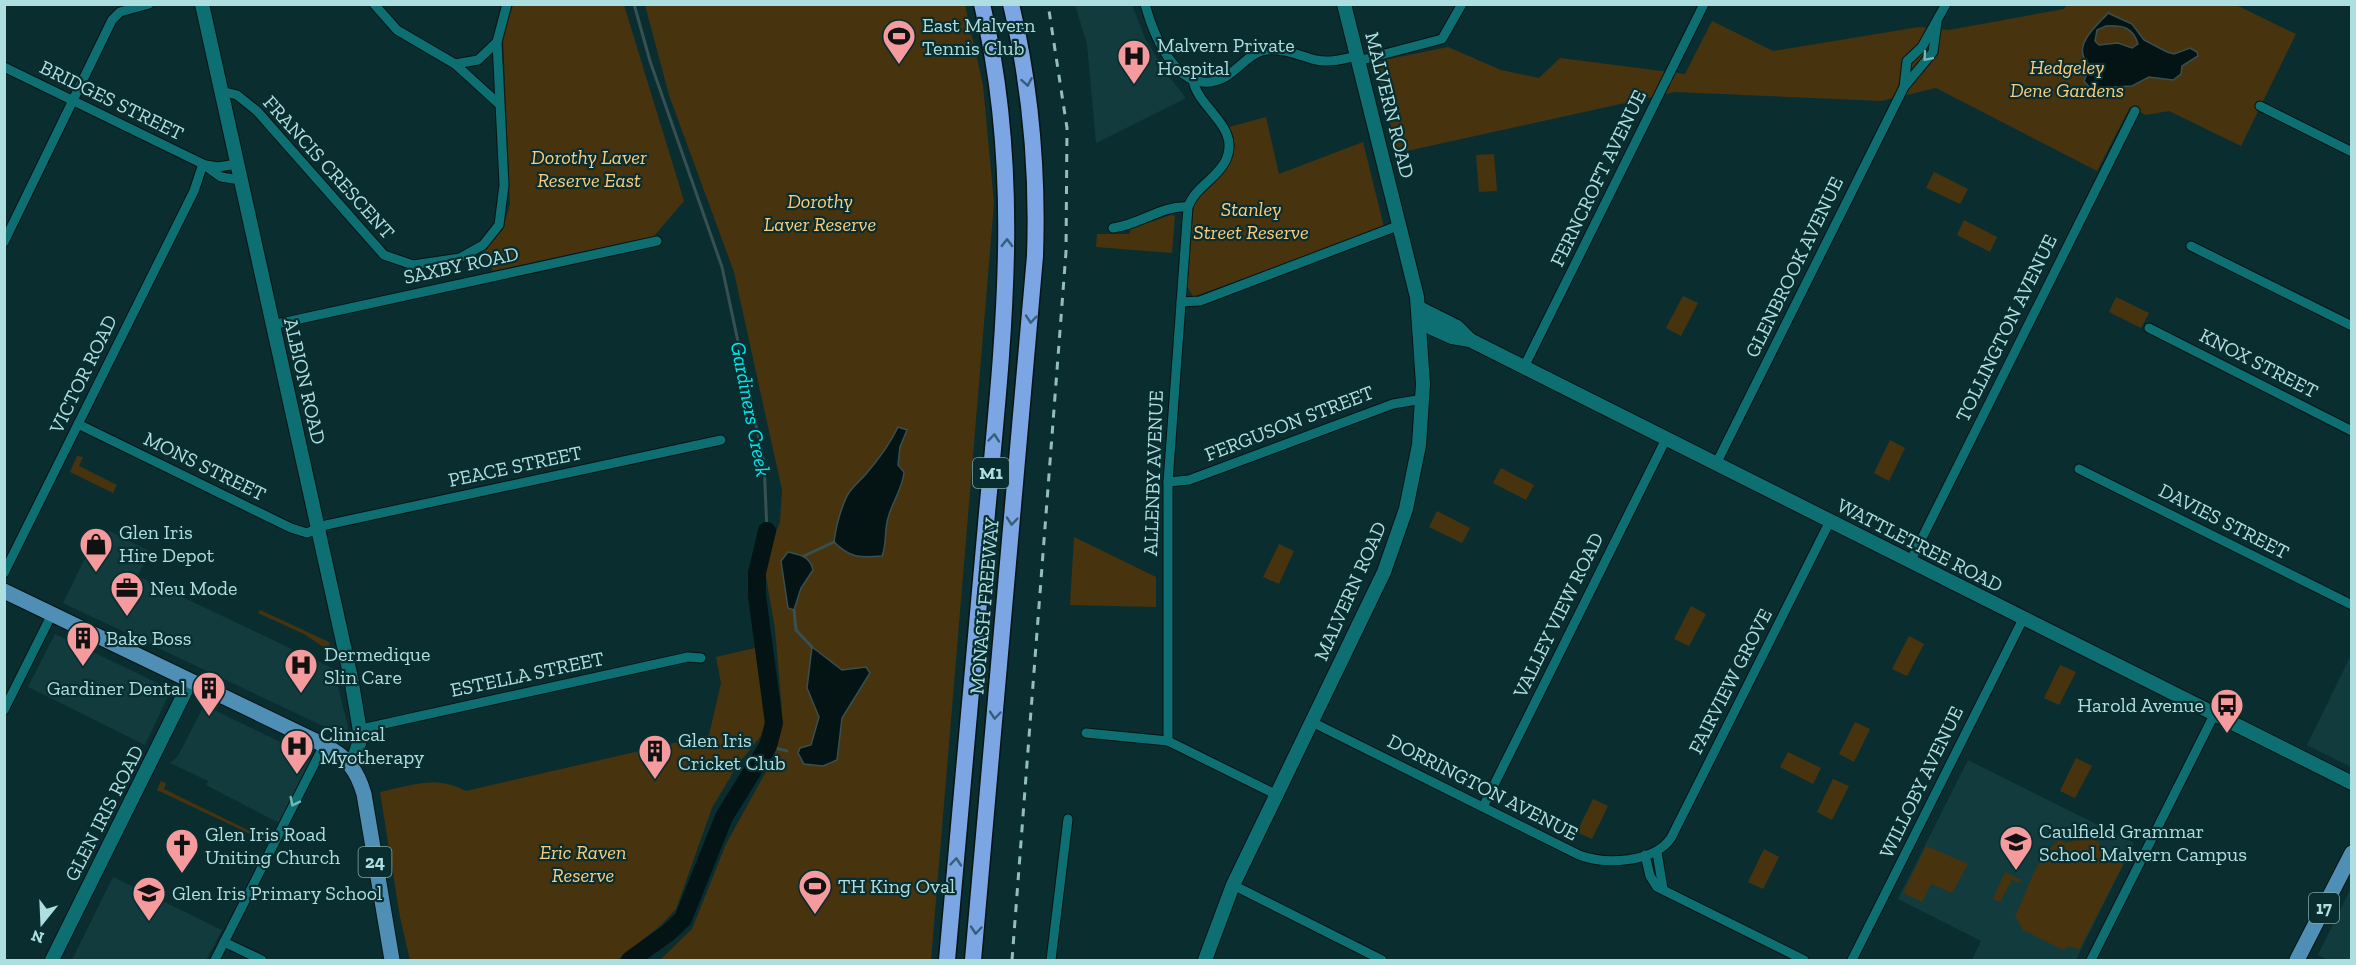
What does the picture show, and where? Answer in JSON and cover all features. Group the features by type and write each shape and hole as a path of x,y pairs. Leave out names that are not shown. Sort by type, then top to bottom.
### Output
{"highway":[{"name":"MONASH FREEWAY","path":"947,960 994,439 1007,254 1008,209 1003,122 991,42 982,4"},
{"name":"MONASH FREEWAY","path":"973,960 1035,256 1036,175 1033,133 1029,94 1011,4"}],"main road":[{"name":"ALBION ROAD","path":"202,4 361,729 360,744 351,765"},
{"name":"MALVERN ROAD","path":"1205,960 1233,885 1397,539 1415,472 1423,399 1420,316 1400,225 1344,4"},
{"name":"WATTLETREE ROAD","path":"1420,316 1452,337 1470,340 2352,783"},
{"name":"24","path":"4,591 342,755 351,765 361,784 366,803 392,960"},
{"name":"GLEN IRIS ROAD","path":"52,960 190,682"},
{"name":"17","path":"2297,960 2352,853"}],"street":[{"path":"4,242 115,16 125,10 150,4"},
{"path":"374,4 397,30 455,64 500,105"},
{"name":"FRANCIS CRESCENT","path":"221,91 237,96 256,111 378,250 397,261 413,265 469,255 489,239 499,225 504,200 497,42 507,4"},
{"path":"1145,4 1163,49 1179,71 1193,80 1211,82 1223,78 1263,51 1283,50 1325,61 1358,58 1442,39 1462,4"},
{"name":"FERNCROFT AVENUE","path":"1524,367 1704,4"},
{"name":"GLENBROOK AVENUE","path":"1716,464 1904,87 1933,52 1937,22 1946,4"},
{"path":"455,64 478,60 497,42"},
{"name":"BRIDGES STREET","path":"4,67 208,166 221,177 240,180"},
{"path":"1113,228 1131,225 1173,208 1188,207 1193,197 1224,164 1229,147 1227,132 1197,94 1193,80"},
{"path":"1202,98 1207,93 1211,82"},
{"path":"2260,106 2352,152"},
{"name":"TOLLINGTON AVENUE","path":"1910,562 2135,111"},
{"path":"208,166 237,164"},
{"name":"VICTOR ROAD","path":"4,573 208,166"},
{"name":"ALLENBY AVENUE","path":"1168,741 1168,482 1188,207"},
{"path":"1181,302 1196,302 1400,225"},
{"name":"SAXBY ROAD","path":"272,325 657,241"},
{"path":"2191,246 2352,326"},
{"name":"KNOX STREET","path":"2149,328 2352,431"},
{"name":"FERGUSON STREET","path":"1168,482 1189,480 1393,404 1423,399"},
{"name":"MONS STREET","path":"78,424 298,531 307,533 317,529"},
{"name":"VALLEY VIEW ROAD","path":"1483,807 1666,439"},
{"name":"PEACE STREET","path":"317,529 721,440"},
{"name":"DAVIES STREET","path":"2079,469 2352,605"},
{"name":"FAIRVIEW GROVE","path":"1657,852 1671,838 1830,521"},
{"path":"4,710 52,614"},
{"name":"WILLOBY AVENUE","path":"1852,960 2022,619"},
{"name":"ESTELLA STREET","path":"361,729 688,657 701,658"},
{"path":"2091,960 2214,715"},
{"name":"DORRINGTON AVENUE","path":"1312,722 1589,859 1606,861 1657,852"},
{"path":"1086,733 1168,741 1277,795"},
{"path":"215,960 324,745"},
{"path":"1051,960 1068,819"},
{"path":"1657,852 1663,889"},
{"path":"1645,855 1654,884 1804,960"},
{"path":"1233,885 1382,960"},
{"path":"224,942 262,960"}],"shaded area":[{"name":"Malvern Private Hospital","path":"1075,5 1132,5 1145,38 1166,73 1186,98 1096,143 1087,44"},
{"path":"2108,13 2132,24 2144,40 2167,52 2174,54 2190,48 2197,52 2198,56 2182,66 2181,74 2173,80 2149,77 2132,86 2114,87 2101,91 2092,90 2084,81 2090,66 2082,52 2083,45 2090,33","holes":["2112,26 2126,28 2133,34 2138,44 2132,48 2118,43 2099,45 2095,41 2097,30"]},
{"path":"898,427 907,430 900,447 898,465 904,472 902,484 888,518 882,556 861,557 850,554 834,542 842,507 853,487 879,457"},
{"path":"110,531 149,551 138,576 334,669 349,732 344,736 63,603 88,552 98,556"},
{"path":"788,552 807,559 813,570 801,588 794,610 788,608 781,561"},
{"path":"55,634 168,688 169,694 145,745 28,687"},
{"path":"812,647 842,670 866,667 870,673 842,718 837,760 823,766 804,764 798,753 800,748 811,745 819,717 807,688"},
{"path":"2351,655 2352,767 2307,745"},
{"path":"204,705 309,756 310,761 279,823 206,785 208,781 170,763 178,756"},
{"name":"Caulfield Grammar School Malvern Campus","path":"1968,760 2134,843 2076,960 1972,960 1981,941 1898,899"},
{"name":"Glen Iris Primary School","path":"113,877 222,930 206,960 72,960"},
{"path":"2351,888 2351,960 2329,960 2318,955"}],"green space":[{"name":"Hedgeley Dene Gardens","path":"2067,4 2236,5 2296,34 2241,146 2169,111 2146,115 2130,107 2097,171 1936,88 1881,101 1675,92 1398,153 1374,62 1448,47 1501,70 1539,78 1560,58 1685,74 1712,21 1773,51 1919,27 1949,30 2064,9"},
{"name":"Dorothy Laver Reserve East","path":"513,5 624,5 684,201 654,236 493,271 483,253 503,229 510,204 503,36"},
{"name":"Dorothy Laver Reserve","path":"645,5 965,5 983,85 994,203 931,960 660,960 692,929 726,844 773,759 782,710 775,629 765,571 766,558 780,522 782,490 734,272 669,95"},
{"name":"Stanley Street Reserve","path":"1266,117 1279,174 1363,142 1384,227 1193,297 1187,286 1192,216 1198,196 1228,166 1233,156 1229,127"},
{"path":"1494,154 1497,191 1479,192 1476,155"},
{"path":"1934,172 1968,189 1960,204 1926,188"},
{"path":"1171,215 1175,216 1172,253 1096,247 1097,234 1129,234 1131,229"},
{"path":"1964,220 1997,237 1990,252 1957,235"},
{"path":"1683,296 1698,303 1681,336 1666,328"},
{"path":"2116,297 2149,313 2141,328 2109,312"},
{"path":"1890,440 1905,448 1889,481 1874,473"},
{"path":"77,456 83,457 79,466 117,485 113,493 70,472"},
{"path":"1501,468 1534,485 1526,500 1493,483"},
{"path":"1437,511 1470,528 1462,543 1429,527"},
{"path":"1074,537 1156,577 1156,607 1070,605"},
{"path":"1279,544 1294,551 1279,584 1263,577"},
{"path":"1691,606 1706,614 1689,646 1674,639"},
{"path":"260,610 329,642 331,652 304,634 258,613"},
{"path":"1909,636 1924,644 1907,676 1892,669"},
{"name":"Eric Raven Reserve","path":"755,648 767,718 761,736 738,764 712,808 676,909 660,926 617,960 410,960 400,917 380,792 413,784 434,782 455,786 466,791 709,735 721,683 716,657"},
{"path":"2060,665 2076,672 2059,705 2044,698"},
{"path":"1855,722 1870,729 1854,762 1839,754"},
{"path":"1788,752 1821,768 1813,784 1780,767"},
{"path":"2076,758 2092,766 2075,798 2060,791"},
{"path":"1833,779 1849,786 1832,820 1817,812"},
{"path":"161,781 166,783 164,789 262,837 265,832 273,836 269,843 157,790"},
{"path":"1593,799 1608,806 1592,839 1577,832"},
{"path":"2087,837 2099,842 2099,849 2111,859 2118,856 2126,859 2079,950 2070,946 2063,950 2023,930 2015,916 2032,876 2050,848 2059,840 2066,843"},
{"path":"1926,846 1968,864 1952,893 1931,884 1922,902 1903,893"},
{"path":"1764,849 1779,857 1763,889 1748,882"},
{"path":"2005,872 2021,880 2019,883 2012,880 2000,902 1993,899"}],"waterway":[{"name":"Gardiners Creek","path":"634,4 650,61 722,267 764,463 767,531"},
{"name":"Gardiners Creek","path":"630,960 668,933 683,919 724,817 768,746 774,723 757,596 757,573 767,531"},
{"path":"804,556 834,542"},
{"path":"794,610 796,630 812,647"},
{"path":"768,746 787,751"}],"railway":[{"path":"1012,960 1066,252 1067,128 1048,4"}],"place":[{"name":"East Malvern Tennis Club","path":"899,65"},
{"name":"Malvern Private Hospital","path":"1134,85"},
{"name":"Glen Iris Hire Depot","path":"96,573"},
{"name":"Neu Mode","path":"127,617"},
{"name":"Bake Boss","path":"83,667"},
{"name":"Dermedique Slin Care","path":"301,694"},
{"name":"Gardiner Dental","path":"209,717"},
{"name":"Harold Avenue","path":"2227,734"},
{"name":"Clinical Myotherapy","path":"297,775"},
{"name":"Glen Iris Cricket Club","path":"655,780"},
{"name":"Caulfield Grammar School Malvern Campus","path":"2016,871"},
{"name":"Glen Iris Road Uniting Church","path":"182,874"},
{"name":"TH King Oval","path":"815,915"},
{"name":"Glen Iris Primary School","path":"149,922"}]}
